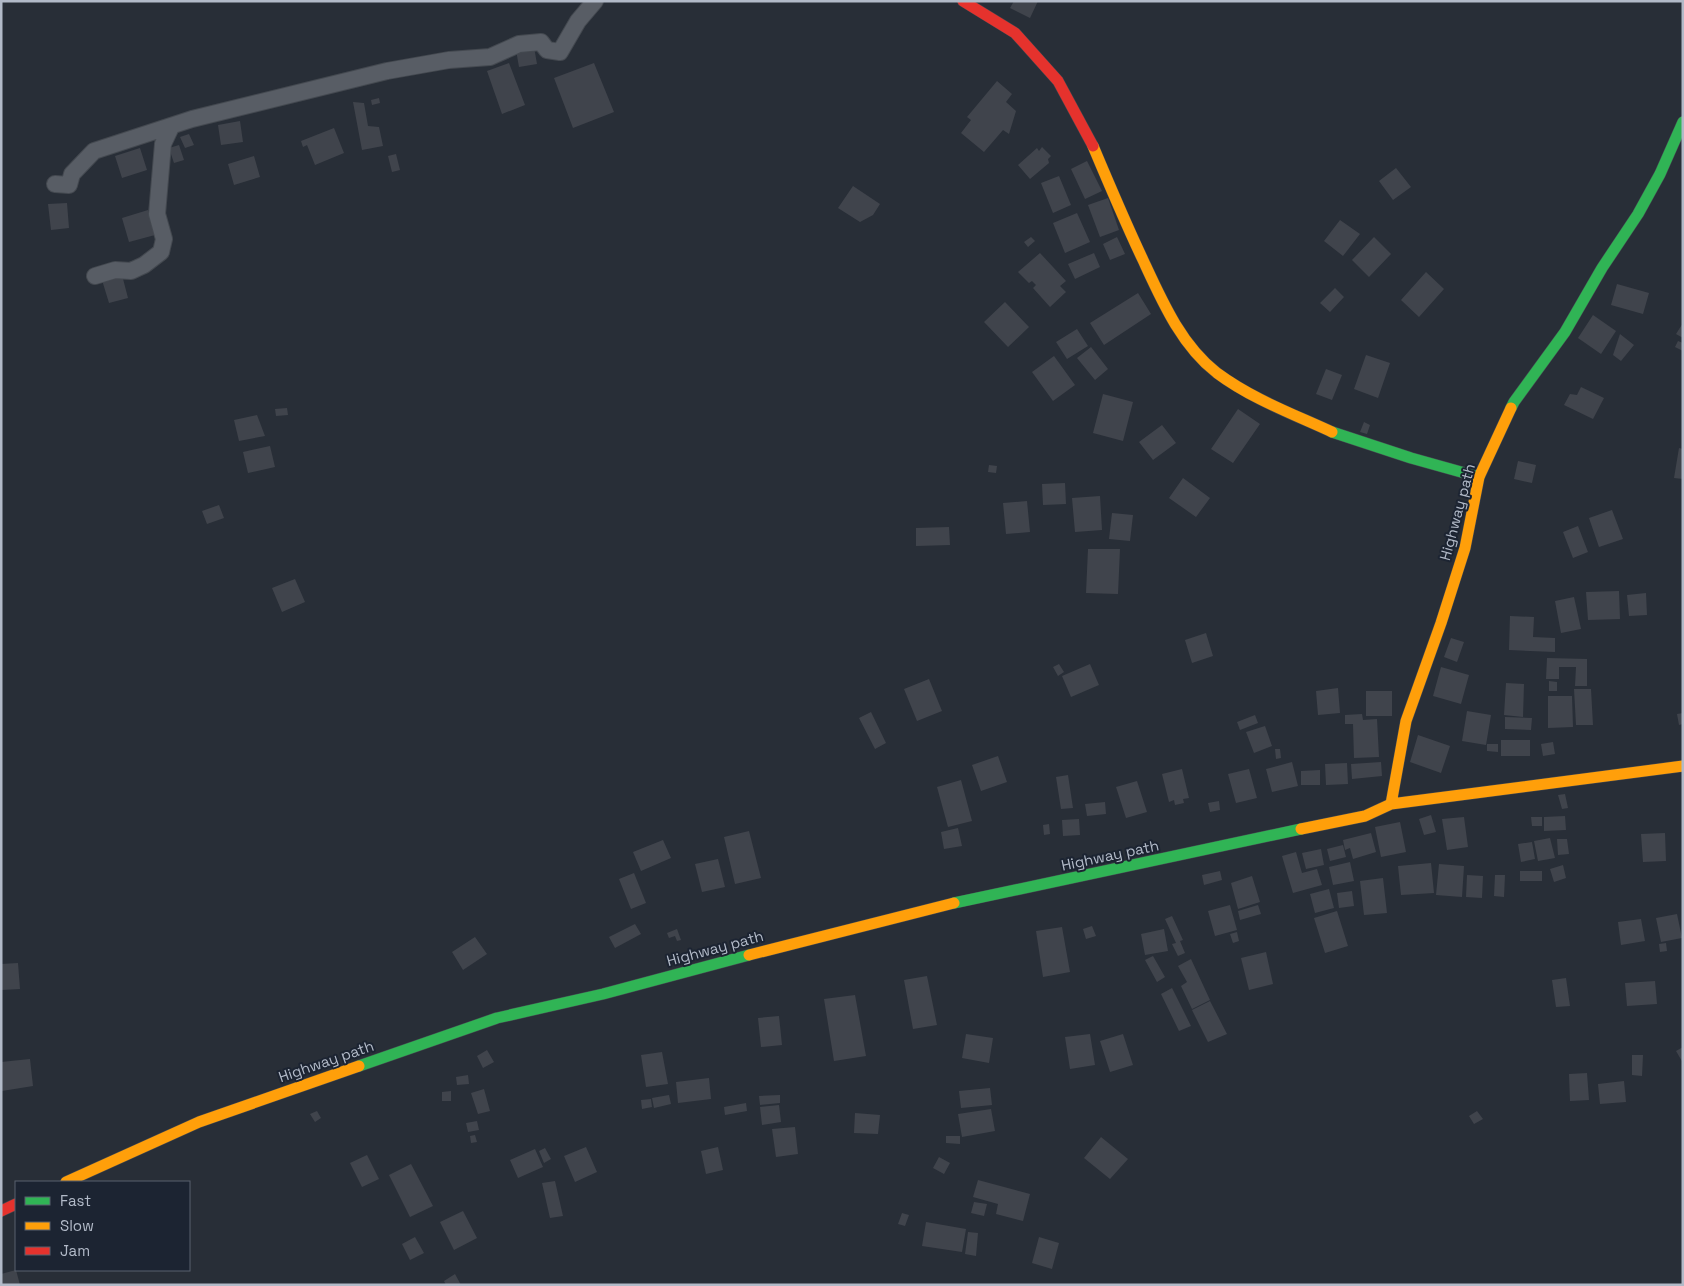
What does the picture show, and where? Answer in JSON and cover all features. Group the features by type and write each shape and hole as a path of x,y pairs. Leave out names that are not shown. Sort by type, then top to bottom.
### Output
{"street":[{"path":"55,184 69,185 72,174 94,152 192,119 387,71 449,60 490,57 519,44 541,42 548,50 560,52 578,21 595,1"},
{"path":"963,1 1015,33 1058,81 1089,136 1122,215 1166,311 1188,344 1216,372 1246,392 1338,435 1411,458 1479,476"},
{"name":"Highway path","path":"1391,804 1406,721 1465,548 1479,476 1514,402 1565,332 1602,268 1638,214 1660,174 1683,122"},
{"path":"95,276 115,270 131,270 144,265 161,252 164,239 157,214 163,144 171,127"},
{"name":"Highway path","path":"68,1181 199,1122 497,1018 602,994 928,908 1365,816 1391,804 1683,766"},
{"path":"1,1211 15,1204"}],"building":[{"path":"1014,1 1038,1 1030,18 1010,8"},
{"path":"534,47 537,64 519,67 516,50"},
{"path":"509,63 525,105 502,114 487,71"},
{"path":"594,63 614,112 573,128 554,78"},
{"path":"997,81 1012,94 1006,102 1016,111 1009,134 1003,130 984,152 961,133 971,120 967,117"},
{"path":"379,98 380,103 372,105 371,100"},
{"path":"353,102 364,103 368,126 379,127 383,146 362,150"},
{"path":"240,121 243,142 221,145 218,125"},
{"path":"334,128 344,153 315,165 307,145 303,147 301,141"},
{"path":"189,134 194,145 185,148 180,137"},
{"path":"179,145 184,160 174,163 169,148"},
{"path":"1042,147 1051,156 1048,159 1049,163 1030,179 1018,165 1037,148 1039,151"},
{"path":"140,148 147,170 122,178 115,156"},
{"path":"396,154 400,170 392,172 388,156"},
{"path":"254,156 260,177 234,185 228,164"},
{"path":"1087,161 1102,191 1085,199 1071,169"},
{"path":"1396,168 1411,187 1393,200 1379,181"},
{"path":"1059,176 1071,205 1053,213 1041,183"},
{"path":"853,186 880,204 873,215 860,222 838,208"},
{"path":"1108,198 1119,230 1100,237 1088,205"},
{"path":"67,203 69,228 51,230 48,204"},
{"path":"148,210 155,235 129,242 122,218"},
{"path":"1077,213 1090,242 1065,253 1053,223"},
{"path":"1340,220 1360,234 1343,256 1324,241"},
{"path":"1031,237 1035,241 1028,247 1024,242"},
{"path":"1117,237 1125,254 1110,260 1103,244"},
{"path":"1374,237 1391,254 1369,277 1352,260"},
{"path":"1040,253 1066,281 1060,286 1066,292 1050,307 1033,288 1036,285 1032,281 1029,283 1018,272"},
{"path":"1094,253 1100,267 1075,279 1068,264"},
{"path":"1426,272 1444,289 1419,317 1401,300"},
{"path":"122,275 128,298 109,303 102,280"},
{"path":"1617,284 1649,293 1643,314 1611,305"},
{"path":"1335,288 1344,297 1330,312 1320,303"},
{"path":"1138,293 1151,314 1104,345 1090,323"},
{"path":"1005,302 1029,327 1008,347 984,322"},
{"path":"1593,315 1616,331 1601,354 1578,338"},
{"path":"1683,323 1683,338 1676,334"},
{"path":"1077,329 1088,346 1067,359 1056,342"},
{"path":"1620,334 1634,345 1621,361 1613,355"},
{"path":"1678,341 1683,343 1683,351 1675,347"},
{"path":"1091,347 1108,369 1095,380 1077,358"},
{"path":"1366,355 1390,363 1378,398 1354,389"},
{"path":"1054,356 1075,385 1053,401 1032,372"},
{"path":"1326,369 1342,375 1332,400 1316,394"},
{"path":"1581,387 1604,398 1593,419 1564,405 1570,394 1577,395"},
{"path":"1103,394 1133,402 1123,441 1093,433"},
{"path":"287,408 288,415 276,416 275,409"},
{"path":"1238,409 1260,424 1233,463 1211,449"},
{"path":"257,415 265,436 239,441 234,420"},
{"path":"1364,422 1370,425 1367,434 1360,432"},
{"path":"1162,425 1176,443 1153,460 1139,442"},
{"path":"270,446 275,467 248,473 243,452"},
{"path":"1679,448 1683,449 1683,479 1674,478"},
{"path":"1518,461 1536,465 1532,483 1514,479"},
{"path":"989,465 997,466 996,473 988,472"},
{"path":"1183,478 1210,498 1196,517 1169,498"},
{"path":"1065,483 1066,504 1043,505 1042,484"},
{"path":"1100,496 1102,530 1075,532 1072,498"},
{"path":"1027,501 1030,532 1006,534 1003,503"},
{"path":"219,505 224,518 207,524 202,511"},
{"path":"1612,510 1623,539 1599,547 1589,518"},
{"path":"1112,513 1133,515 1130,541 1109,539"},
{"path":"1578,526 1588,552 1573,558 1563,532"},
{"path":"949,527 950,545 916,546 916,528"},
{"path":"1088,549 1120,549 1118,594 1086,593"},
{"path":"295,579 305,602 282,612 272,588"},
{"path":"1619,591 1620,619 1588,620 1586,592"},
{"path":"1646,593 1647,615 1629,616 1627,595"},
{"path":"1574,597 1581,629 1561,633 1555,601"},
{"path":"1510,616 1534,617 1533,637 1555,638 1555,652 1509,650"},
{"path":"1206,633 1213,656 1192,663 1185,640"},
{"path":"1451,638 1464,642 1457,662 1444,657"},
{"path":"1547,658 1587,659 1587,686 1575,686 1576,667 1559,667 1559,679 1546,679"},
{"path":"1059,664 1064,672 1058,676 1053,667"},
{"path":"1090,664 1099,685 1071,697 1062,676"},
{"path":"1441,667 1469,675 1461,704 1433,696"},
{"path":"929,679 942,711 917,721 904,689"},
{"path":"1549,681 1557,682 1557,691 1549,691"},
{"path":"1506,683 1524,684 1523,717 1504,715"},
{"path":"1338,688 1340,713 1318,715 1316,691"},
{"path":"1574,689 1591,689 1593,725 1576,725"},
{"path":"1366,691 1392,691 1392,716 1366,716"},
{"path":"1548,696 1572,696 1573,727 1548,728"},
{"path":"1467,711 1491,715 1486,745 1462,741"},
{"path":"871,712 886,743 875,749 859,718"},
{"path":"1683,713 1683,724 1679,725 1677,714"},
{"path":"1362,714 1363,720 1377,719 1379,757 1354,758 1353,724 1345,724 1345,715"},
{"path":"1255,715 1258,723 1240,730 1237,722"},
{"path":"1505,717 1532,718 1531,730 1505,729"},
{"path":"1265,726 1272,746 1254,753 1246,732"},
{"path":"1418,735 1450,746 1441,773 1410,762"},
{"path":"1501,740 1530,740 1530,756 1501,756"},
{"path":"1553,742 1555,754 1543,756 1541,744"},
{"path":"1487,744 1498,744 1498,752 1487,751"},
{"path":"1275,749 1280,749 1281,758 1276,759"},
{"path":"998,756 1007,782 981,791 972,765"},
{"path":"1292,762 1298,786 1272,792 1266,769"},
{"path":"1381,762 1382,776 1352,779 1351,764"},
{"path":"1347,763 1348,784 1326,785 1325,764"},
{"path":"1182,769 1189,798 1183,799 1184,803 1175,805 1174,800 1169,802 1162,774"},
{"path":"1249,769 1257,798 1236,803 1228,774"},
{"path":"1320,770 1320,785 1301,785 1301,771"},
{"path":"1068,775 1073,808 1061,809 1056,777"},
{"path":"961,780 972,821 948,827 937,787"},
{"path":"1137,781 1147,812 1126,818 1116,787"},
{"path":"1565,794 1568,808 1562,809 1558,795"},
{"path":"1219,801 1220,810 1210,812 1208,803"},
{"path":"1105,802 1106,814 1087,816 1085,804"},
{"path":"1431,815 1436,832 1424,835 1419,819"},
{"path":"1565,816 1566,830 1544,831 1544,817"},
{"path":"1464,817 1468,847 1447,850 1442,819"},
{"path":"1531,817 1542,817 1542,826 1532,826"},
{"path":"1079,819 1080,835 1063,836 1062,820"},
{"path":"1400,822 1406,852 1381,857 1375,827"},
{"path":"1049,824 1050,834 1044,835 1043,825"},
{"path":"958,828 962,846 944,849 941,832"},
{"path":"749,831 761,878 735,884 724,837"},
{"path":"1371,833 1376,852 1353,859 1350,848 1345,850 1343,840"},
{"path":"1665,833 1666,861 1643,862 1641,834"},
{"path":"1550,838 1555,858 1538,861 1534,841"},
{"path":"1557,839 1567,839 1569,854 1558,855"},
{"path":"663,840 671,858 641,871 633,852"},
{"path":"1532,842 1535,859 1521,862 1518,844"},
{"path":"1343,845 1346,857 1330,861 1327,849"},
{"path":"1321,849 1324,865 1306,869 1302,853"},
{"path":"1296,852 1302,873 1317,869 1322,885 1293,893 1282,856"},
{"path":"718,859 725,887 702,892 695,864"},
{"path":"1350,862 1354,881 1333,885 1329,867"},
{"path":"1431,863 1434,893 1401,895 1398,866"},
{"path":"1439,864 1464,866 1462,897 1436,895"},
{"path":"1563,865 1566,878 1554,882 1550,869"},
{"path":"1220,871 1222,880 1204,885 1202,875"},
{"path":"1520,871 1542,871 1542,881 1520,881"},
{"path":"634,873 646,903 631,909 619,879"},
{"path":"1467,875 1483,876 1482,898 1466,897"},
{"path":"1495,875 1505,875 1504,897 1494,896"},
{"path":"1252,876 1260,902 1238,909 1231,883"},
{"path":"1383,878 1387,913 1364,915 1360,881"},
{"path":"1329,889 1334,908 1315,913 1310,894"},
{"path":"1352,891 1354,906 1339,908 1337,893"},
{"path":"1230,905 1237,930 1215,936 1208,911"},
{"path":"1258,905 1261,914 1240,920 1238,911"},
{"path":"1337,911 1348,946 1325,953 1314,918"},
{"path":"1677,914 1682,938 1661,942 1656,918"},
{"path":"1172,916 1183,940 1180,941 1185,953 1178,956 1172,944 1176,943 1165,919"},
{"path":"1641,919 1645,941 1621,945 1618,922"},
{"path":"635,924 641,934 615,948 609,937"},
{"path":"1092,926 1096,936 1086,939 1083,929"},
{"path":"1062,927 1070,972 1043,977 1036,931"},
{"path":"677,929 681,940 677,941 675,936 669,938 667,933"},
{"path":"1164,929 1168,951 1145,955 1141,934"},
{"path":"1237,932 1239,941 1233,943 1230,934"},
{"path":"475,937 487,954 463,970 452,952"},
{"path":"1666,943 1667,951 1660,952 1659,944"},
{"path":"1266,952 1273,984 1249,990 1241,958"},
{"path":"1153,956 1165,977 1157,982 1145,960"},
{"path":"1191,959 1210,1000 1192,1009 1181,986 1187,982 1178,966"},
{"path":"18,963 20,989 1,990 1,964"},
{"path":"927,976 937,1025 913,1029 904,980"},
{"path":"1566,978 1570,1006 1556,1007 1552,980"},
{"path":"1655,981 1657,1004 1627,1006 1625,983"},
{"path":"1172,988 1191,1026 1179,1031 1161,994"},
{"path":"855,995 866,1056 834,1061 824,999"},
{"path":"1210,1001 1227,1034 1208,1042 1192,1010"},
{"path":"779,1016 782,1045 761,1047 758,1018"},
{"path":"966,1034 993,1038 989,1063 962,1058"},
{"path":"1090,1034 1095,1065 1070,1069 1065,1037"},
{"path":"1123,1034 1133,1065 1110,1072 1100,1041"},
{"path":"1683,1047 1683,1063 1676,1051"},
{"path":"487,1050 494,1062 483,1068 477,1056"},
{"path":"662,1052 668,1084 646,1087 641,1055"},
{"path":"1632,1055 1643,1055 1642,1076 1632,1075"},
{"path":"30,1059 33,1086 2,1091 1,1062"},
{"path":"1587,1073 1589,1100 1570,1101 1569,1074"},
{"path":"468,1075 469,1084 457,1085 456,1077"},
{"path":"709,1078 711,1099 678,1103 676,1082"},
{"path":"1624,1081 1626,1102 1600,1104 1598,1084"},
{"path":"990,1088 992,1105 961,1108 959,1091"},
{"path":"484,1089 490,1111 478,1114 471,1093"},
{"path":"451,1091 451,1101 442,1101 442,1092"},
{"path":"669,1095 671,1104 654,1108 652,1098"},
{"path":"780,1095 780,1103 760,1105 759,1096"},
{"path":"651,1099 652,1107 642,1109 641,1100"},
{"path":"746,1103 747,1111 725,1115 724,1107"},
{"path":"779,1105 781,1122 762,1125 760,1107"},
{"path":"991,1109 995,1131 962,1137 958,1114"},
{"path":"317,1111 321,1118 315,1122 310,1114"},
{"path":"1477,1111 1483,1119 1474,1124 1469,1116"},
{"path":"855,1113 880,1115 878,1134 854,1133"},
{"path":"477,1121 479,1130 468,1132 466,1123"},
{"path":"795,1127 798,1154 776,1157 772,1129"},
{"path":"475,1135 477,1142 471,1143 470,1136"},
{"path":"946,1136 960,1136 960,1144 946,1143"},
{"path":"1101,1137 1128,1159 1110,1179 1084,1158"},
{"path":"586,1147 597,1172 575,1182 564,1156"},
{"path":"718,1147 723,1170 706,1174 701,1151"},
{"path":"545,1148 551,1159 544,1163 539,1151"},
{"path":"535,1149 543,1167 518,1178 510,1160"},
{"path":"367,1155 379,1179 362,1187 350,1163"},
{"path":"939,1157 950,1163 944,1174 933,1168"},
{"path":"411,1164 433,1206 410,1217 389,1175"},
{"path":"978,1180 1030,1194 1023,1221 996,1214 998,1204 973,1197"},
{"path":"555,1181 563,1216 550,1218 542,1183"},
{"path":"974,1202 987,1204 984,1216 971,1213"},
{"path":"463,1211 477,1238 454,1250 440,1222"},
{"path":"902,1213 909,1215 905,1226 898,1224"},
{"path":"926,1222 966,1229 962,1252 922,1246"},
{"path":"968,1232 978,1233 976,1256 965,1254"},
{"path":"415,1237 424,1253 410,1260 402,1244"},
{"path":"1039,1237 1059,1243 1052,1269 1032,1263"},
{"path":"15,1270 20,1285 1,1285 1,1274"},
{"path":"455,1274 461,1285 446,1285 444,1281"}],"traffic: fast":[{"path":"1511,408 1565,332 1602,268 1638,214 1660,174 1683,122"},
{"path":"1332,432 1411,458 1479,477"},
{"path":"954,903 1301,829"},
{"path":"359,1066 497,1018 603,994 749,955"}],"traffic: slow":[{"path":"1093,146 1123,217 1158,291 1183,336 1193,349 1217,373 1244,391 1332,432"},
{"path":"1391,804 1406,721 1465,548 1479,477 1511,408"},
{"path":"1301,829 1365,816 1391,804 1683,766"},
{"path":"749,955 954,903"},
{"path":"68,1181 199,1122 359,1066"}],"traffic: jam":[{"path":"963,1 1015,33 1058,81 1093,146"},
{"path":"1,1211 15,1204"}]}
